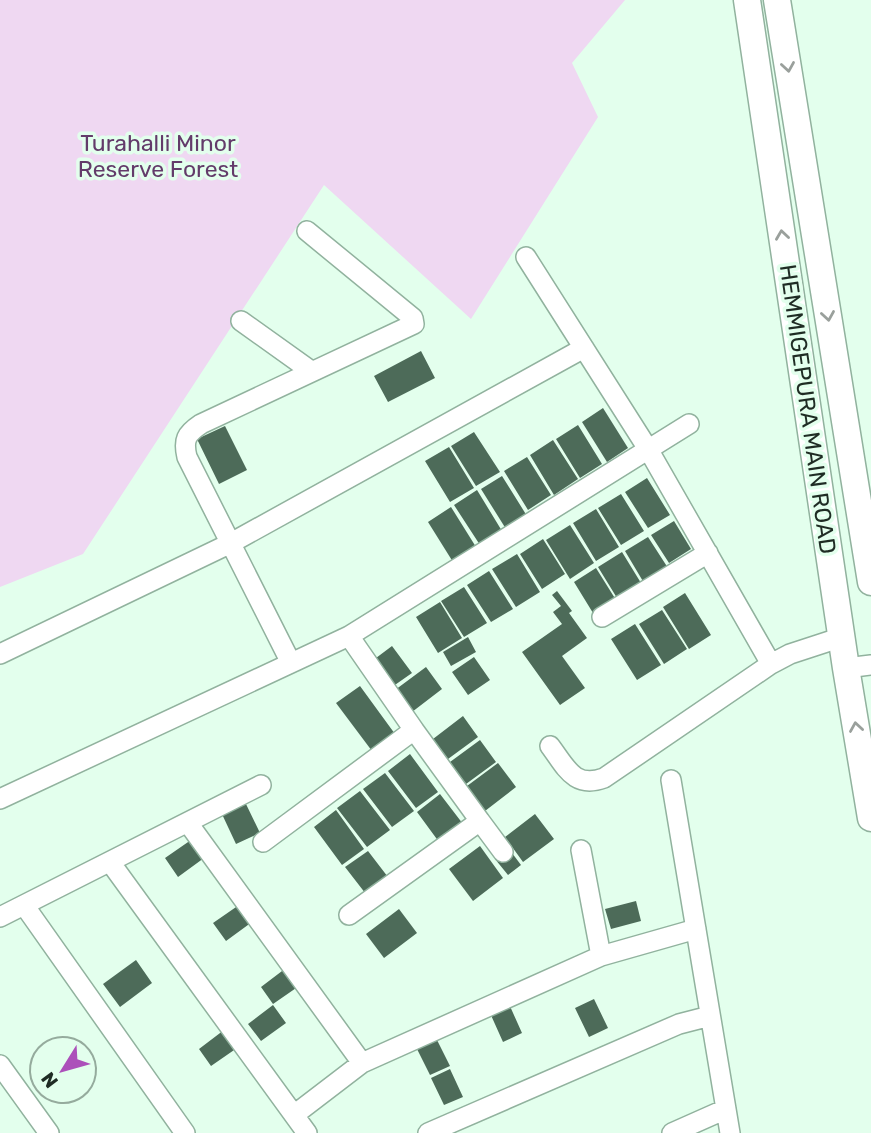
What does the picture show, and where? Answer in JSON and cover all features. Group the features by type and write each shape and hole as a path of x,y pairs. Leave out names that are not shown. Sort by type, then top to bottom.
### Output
{"main road":[{"name":"HEMMIGEPURA MAIN ROAD","path":"747,0 842,637 858,666 871,818"},
{"name":"HEMMIGEPURA MAIN ROAD","path":"777,0 871,582"}],"street":[{"path":"291,663 187,457 184,443 188,433 201,424 413,326 415,321 307,232"},
{"path":"526,257 648,449 771,664"},
{"path":"241,321 311,371"},
{"path":"0,654 231,543 584,348"},
{"path":"0,799 349,636 689,424"},
{"path":"602,617 708,553"},
{"path":"349,636 503,852"},
{"path":"550,746 571,773 580,781 591,783 618,769 771,664 790,654 842,637"},
{"path":"263,842 414,730"},
{"path":"671,780 730,1133"},
{"path":"0,917 261,785"},
{"path":"349,915 480,821"},
{"path":"188,823 362,1063"},
{"path":"581,850 601,957"},
{"path":"110,862 307,1133"},
{"path":"24,905 186,1133"},
{"path":"294,1115 362,1063 601,957 696,929"},
{"path":"428,1133 679,1024 710,1016"},
{"path":"0,1065 49,1133"},
{"path":"672,1133 726,1109"}],"green space":[{"name":"Turahalli Minor Reserve Forest","path":"0,0 625,0 572,63 598,117 471,319 324,185 83,554 0,587"}],"building":[{"path":"421,351 435,378 388,402 374,376"},
{"path":"603,408 628,448 607,462 582,422"},
{"path":"578,425 602,464 580,478 556,439"},
{"path":"225,426 247,470 219,484 197,439"},
{"path":"474,432 500,472 476,486 451,446"},
{"path":"553,440 578,479 554,495 530,455"},
{"path":"449,447 474,488 450,502 425,461"},
{"path":"527,457 551,495 528,510 504,471"},
{"path":"502,476 527,516 506,529 481,489"},
{"path":"647,478 670,515 648,528 625,492"},
{"path":"477,490 502,531 480,545 454,505"},
{"path":"621,494 644,531 621,545 598,508"},
{"path":"451,507 476,547 453,562 428,522"},
{"path":"596,509 619,547 596,561 573,523"},
{"path":"674,521 691,549 669,563 651,535"},
{"path":"570,525 594,563 570,579 546,540"},
{"path":"648,537 668,568 644,583 625,551"},
{"path":"543,539 565,574 542,589 520,554"},
{"path":"622,552 641,583 617,598 598,567"},
{"path":"517,554 540,592 516,607 492,569"},
{"path":"596,568 616,600 593,613 574,582"},
{"path":"489,571 513,609 491,622 467,585"},
{"path":"464,587 487,623 464,637 441,601"},
{"path":"557,591 587,638 562,656 585,688 560,705 522,652 562,624 553,612 561,606 552,595"},
{"path":"685,593 711,635 689,649 663,607"},
{"path":"440,602 462,638 438,653 416,617"},
{"path":"662,610 687,649 664,664 639,624"},
{"path":"635,624 661,665 637,680 611,639"},
{"path":"468,637 476,652 451,666 443,652"},
{"path":"392,646 412,673 392,687 372,661"},
{"path":"474,657 490,680 468,695 452,672"},
{"path":"426,667 442,689 412,712 395,690"},
{"path":"360,686 395,734 372,751 336,703"},
{"path":"463,716 478,737 448,759 433,739"},
{"path":"480,740 496,762 466,784 450,762"},
{"path":"410,754 438,792 416,808 388,771"},
{"path":"498,763 516,787 485,811 467,786"},
{"path":"385,773 414,811 392,827 363,789"},
{"path":"360,791 390,830 367,847 337,808"},
{"path":"440,794 463,824 439,842 417,812"},
{"path":"245,802 260,833 236,844 221,812"},
{"path":"336,810 364,849 342,865 314,827"},
{"path":"535,814 554,839 523,862 505,837"},
{"path":"191,840 204,858 178,877 165,858"},
{"path":"480,846 503,878 473,901 449,869"},
{"path":"509,849 521,865 508,875 495,859"},
{"path":"368,851 391,881 369,898 345,867"},
{"path":"636,901 641,921 611,929 605,909"},
{"path":"239,905 252,922 226,941 213,923"},
{"path":"399,909 417,933 384,958 366,934"},
{"path":"136,960 152,983 120,1007 103,984"},
{"path":"286,968 299,986 273,1004 261,987"},
{"path":"594,999 608,1028 589,1037 575,1008"},
{"path":"509,1004 522,1033 503,1042 490,1013"},
{"path":"273,1005 286,1023 261,1041 248,1024"},
{"path":"224,1030 237,1048 211,1066 199,1049"},
{"path":"437,1040 450,1066 430,1075 417,1049"},
{"path":"450,1069 463,1097 444,1105 431,1078"}]}
